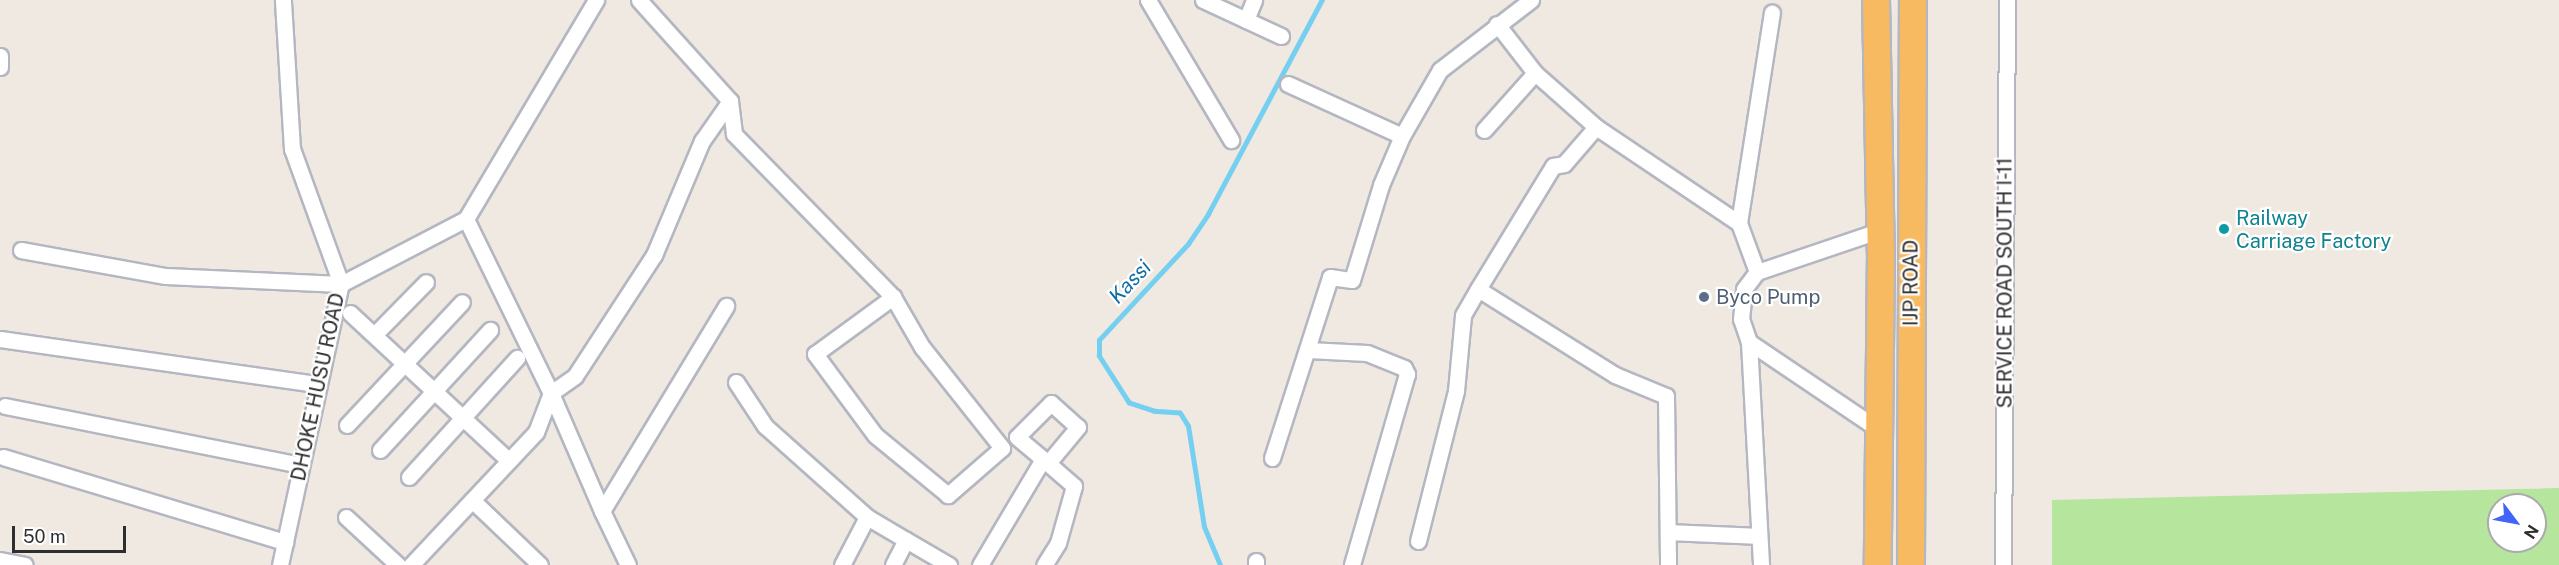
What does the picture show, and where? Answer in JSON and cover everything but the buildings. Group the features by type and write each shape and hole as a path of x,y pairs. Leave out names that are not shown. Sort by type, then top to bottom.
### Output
{"highway":[{"name":"IJP ROAD","path":"1876,0 1881,230 1878,565"},
{"name":"IJP ROAD","path":"1911,565 1913,0"}],"street":[{"name":"DHOKE HUSU ROAD","path":"280,565 341,284 292,149 283,0"},
{"path":"21,250 166,276 341,284 466,219 596,0"},
{"path":"639,0 730,101 734,134 893,297 922,347 1002,448 948,495 875,435 815,354 893,297"},
{"path":"1148,0 1231,140"},
{"path":"1203,0 1281,36"},
{"path":"1246,20 1254,0"},
{"path":"1272,458 1330,277 1352,280 1381,186 1402,136 1440,70 1531,0"},
{"name":"SERVICE ROAD SOUTH I-11","path":"2003,565 2007,0"},
{"path":"1756,272 1739,223 1772,13"},
{"path":"1497,24 1534,73 1596,126 1739,223"},
{"path":"0,56 0,67"},
{"path":"1484,130 1534,73"},
{"path":"1288,84 1402,136"},
{"path":"411,565 536,432 550,393 575,376 654,255 702,141 730,101"},
{"path":"1418,541 1456,391 1463,315 1483,292 1552,166 1564,164 1596,126"},
{"path":"466,219 550,393 628,565"},
{"path":"1761,565 1749,342 1741,319 1744,289 1756,272 1881,230"},
{"path":"374,335 426,282"},
{"path":"1483,292 1615,375 1666,396 1668,565"},
{"path":"347,425 462,302"},
{"path":"602,511 726,306"},
{"path":"350,313 509,461"},
{"path":"380,450 490,330"},
{"path":"0,339 318,384"},
{"path":"1749,342 1878,429"},
{"path":"1308,350 1367,353 1404,368 1407,374 1352,565"},
{"path":"409,477 517,358"},
{"path":"736,382 765,426 867,517 949,565"},
{"path":"4,406 302,465"},
{"path":"3,457 285,542"},
{"path":"980,565 1046,461 1074,486 1058,543 1044,565"},
{"path":"472,500 540,565"},
{"path":"346,517 398,565"},
{"path":"842,565 867,517"},
{"path":"1669,532 1760,536"},
{"path":"893,565 906,540"},
{"path":"0,560 25,565"}],"green space":[{"path":"2559,488 2559,565 2052,565 2052,500"}],"waterway":[{"name":"Kassi","path":"1220,565 1204,527 1188,426 1180,413 1154,411 1129,403 1099,356 1099,340 1188,244 1208,214 1322,0"}],"place":[{"name":"Railway Carriage Factory","path":"2224,229"},
{"name":"Byco Pump","path":"1704,297"}]}
